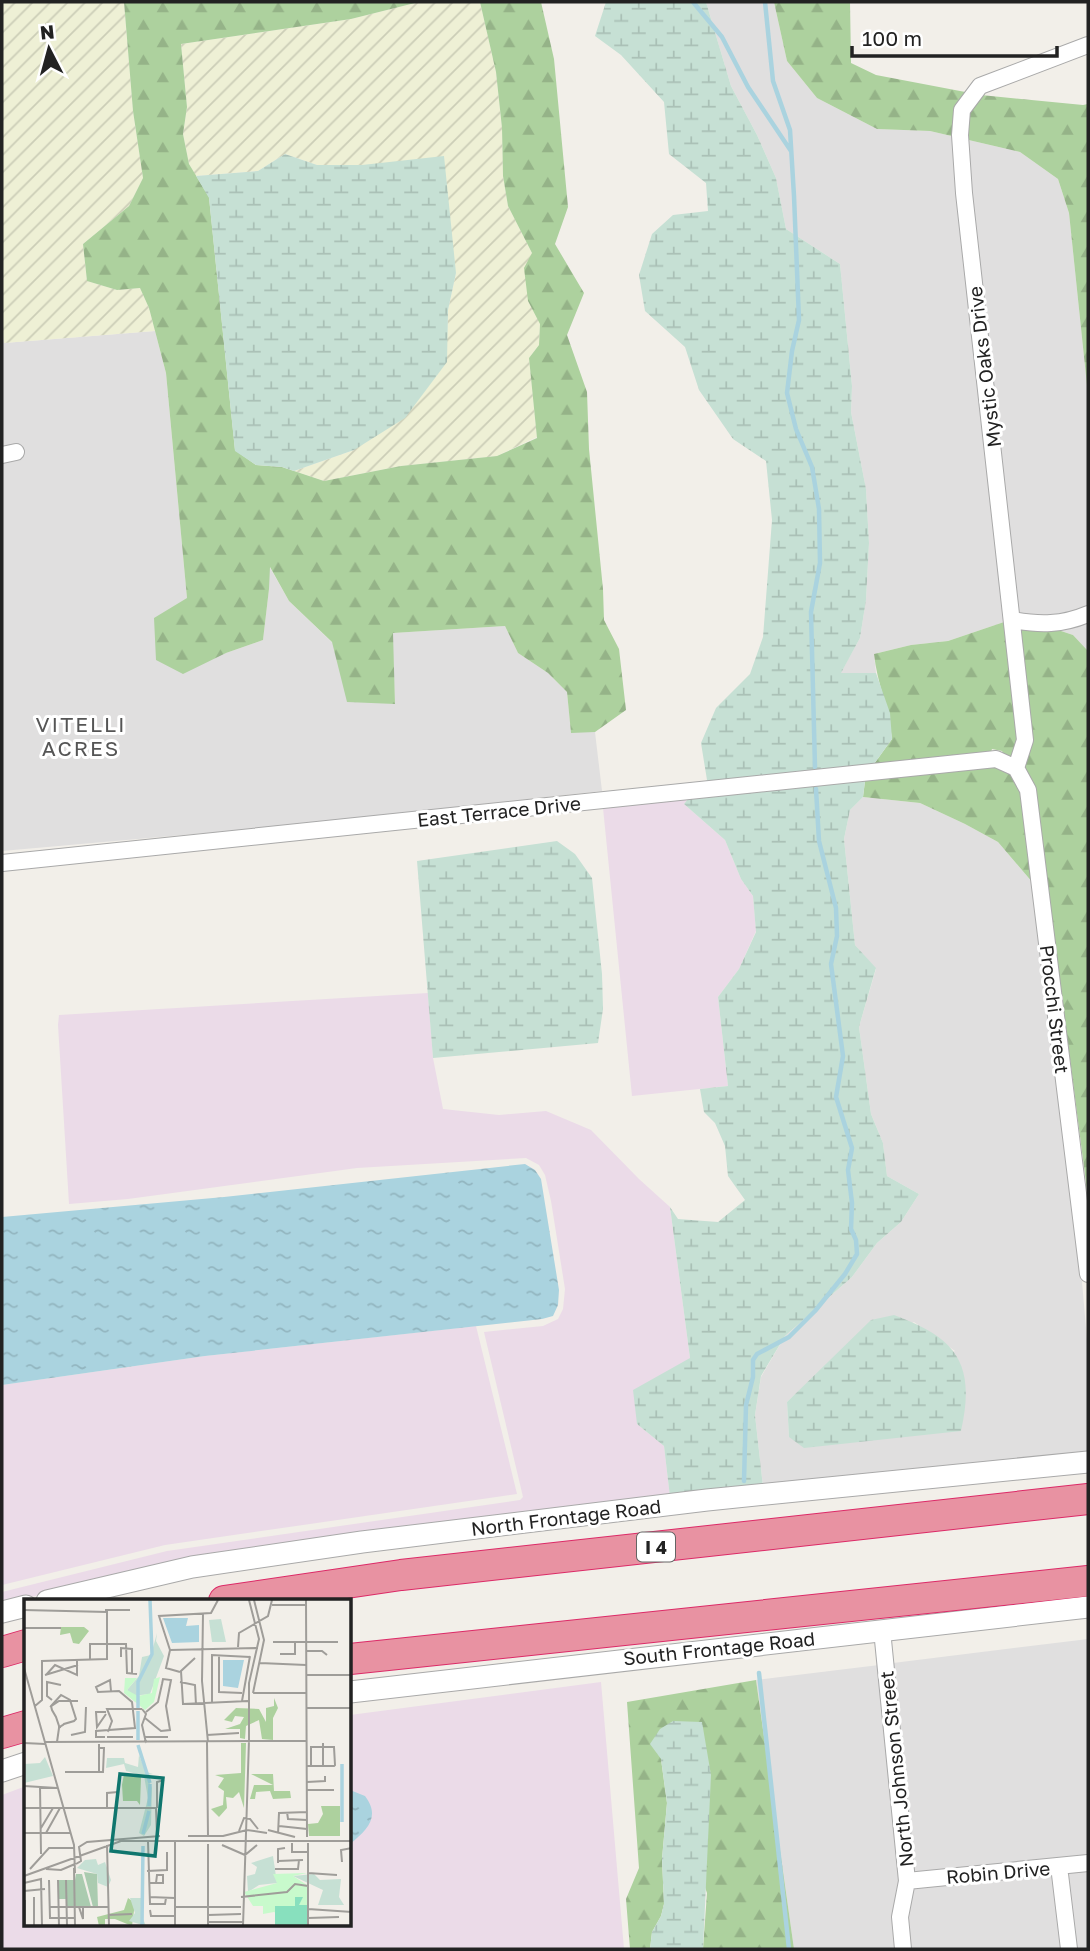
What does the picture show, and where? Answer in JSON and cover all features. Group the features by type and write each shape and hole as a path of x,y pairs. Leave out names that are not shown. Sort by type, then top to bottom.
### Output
{"highway":[{"name":"I 4","path":"238,1599 401,1575 1088,1499"},
{"path":"352,1659 1088,1581"},
{"path":"2,1733 24,1727"}],"street":[{"name":"Mystic Oaks Drive","path":"1016,768 1025,740 964,193 960,135 962,110 980,86 1088,45"},
{"path":"1012,620 1037,625 1068,623 1088,614"},
{"name":"East Terrace Drive","path":"2,863 996,759 1016,768"},
{"name":"Procchi Street","path":"1016,768 1028,790 1088,1274"},
{"name":"North Frontage Road","path":"56,1599 192,1567 362,1542 707,1500 1088,1462"},
{"path":"2,1612 24,1606"},
{"name":"South Frontage Road","path":"352,1692 1088,1607"},
{"name":"North Johnson Street","path":"882,1630 907,1881 900,1917 903,1949"},
{"path":"2,1771 24,1764"},
{"name":"Robin Drive","path":"907,1881 1088,1863"},
{"path":"1059,1866 1069,1949"}],"shaded area":[{"path":"706,2 774,2 787,61 817,98 877,129 930,131 1020,152 1058,179 1069,213 1088,395 1088,651 1073,635 1019,617 948,641 911,645 874,654 876,673 840,674 860,638 866,600 869,543 866,489 851,412 852,386 840,264 786,229 776,178 731,86"},
{"path":"2,325 4,343 155,331 166,373 187,598 226,653 263,640 269,566 289,601 395,703 392,633 505,626 518,653 548,673 567,692 571,732 595,732 602,791 274,827 2,851"},
{"path":"863,797 920,803 998,842 1033,883 1079,1247 1088,1351 1088,1454 763,1487 755,1415 761,1377 785,1336 852,1277 877,1243 901,1222 919,1194 887,1176 883,1143 871,1114 859,1027 876,969 855,945 844,839 850,810","holes":["914,1322 955,1351 789,1437 787,1402 833,1359"]},
{"path":"688,799 684,804 725,840 741,879 753,896 756,931 739,969 718,997 728,1086 632,1096 603,808"},
{"path":"428,993 433,1058 443,1109 499,1115 546,1111 591,1130 670,1207 690,1358 637,1424 664,1446 670,1497 191,1559 2,1604 2,1592 167,1551 520,1500 523,1497 484,1332 543,1326 558,1319 563,1309 565,1289 551,1201 545,1175 539,1165 526,1158 357,1168 128,1199 69,1204 59,1015"},
{"path":"476,1326 517,1494 165,1545 2,1585 2,1385 205,1356"},
{"path":"1088,1639 1088,1855 913,1872 893,1663"},
{"path":"879,1665 900,1881 896,1949 794,1949 756,1680"},
{"path":"601,1682 624,1949 2,1949 2,1795 24,1787 24,1926 352,1926 352,1715"},
{"path":"1088,1871 1088,1949 1076,1949 1067,1873"},
{"path":"1053,1875 1062,1949 910,1949 907,1917 913,1888"}],"green space":[{"path":"2,2 124,2 133,111 143,178 129,206 83,244 87,281 117,290 140,288 155,331 4,343"},
{"path":"124,2 419,2 351,19 181,44 187,107 183,134 189,164 209,197 235,450 256,465 282,467 324,481 401,466 497,456 537,438 529,358 539,345 540,324 528,301 524,268 532,253 508,206 503,176 502,128 496,72 480,2 541,2 554,59 568,207 555,244 584,293 567,335 587,392 589,449 604,620 619,649 626,710 595,732 571,733 567,692 548,673 518,653 505,626 393,633 395,704 347,702 332,642 289,601 270,567 263,640 226,653 183,674 156,660 154,618 187,598 166,373 149,308 140,288 117,290 87,281 83,244 129,206 143,178 133,111"},
{"path":"419,2 480,2 496,72 502,128 503,176 508,206 532,253 528,301 540,323 539,345 529,358 537,437 497,456 401,466 324,481 294,471 354,450 446,362 448,310 456,273 362,165 317,165 285,154 258,171 196,176 189,164 183,134 187,107 181,44 351,19"},
{"path":"606,2 706,2 731,86 776,178 786,229 840,264 852,386 851,412 866,489 869,543 866,600 860,638 841,673 876,673 890,713 892,739 874,764 705,782 707,780 701,743 716,708 750,674 763,637 772,520 766,461 733,439 699,390 685,347 645,311 639,275 652,234 673,215 708,211 706,183 669,154 664,102 621,55 595,36"},
{"path":"774,2 850,2 851,63 876,75 981,95 1088,104 1088,395 1069,213 1058,179 1020,152 930,131 877,129 817,98 787,61"},
{"path":"285,154 317,165 362,165 444,156 456,273 448,310 447,362 405,418 354,450 294,471 256,465 235,451 209,198 196,176 258,171"},
{"path":"1019,617 1073,635 1088,651 1088,1198 1035,789 1018,760 992,749 991,752 874,764 892,739 874,654 911,645 948,641"},
{"path":"995,767 1011,774 1021,792 1033,883 998,842 965,824 920,803 863,797 865,781"},
{"path":"865,781 863,797 850,810 844,839 855,945 876,968 859,1027 871,1114 883,1143 887,1176 919,1194 901,1222 877,1243 852,1277 785,1336 761,1376 755,1415 763,1487 670,1497 664,1446 637,1424 633,1390 690,1358 670,1207 678,1219 718,1222 745,1200 728,1176 725,1146 715,1123 704,1112 700,1089 728,1086 718,997 739,969 756,932 753,896 741,879 725,840 684,804 688,799"},
{"path":"557,841 575,854 592,878 602,974 603,1009 598,1043 433,1058 417,861"},
{"path":"894,1315 933,1333 957,1356 966,1388 961,1431 804,1448 789,1437 787,1402 871,1320"},
{"path":"756,1680 794,1949 703,1949 707,1893 661,1759 667,1803 662,1859 664,1904 652,1932 650,1949 630,1949 626,1899 639,1868 627,1702"},
{"path":"673,1721 702,1722 711,1775 703,1949 650,1949 652,1932 664,1904 662,1859 667,1803 661,1759 650,1744 660,1729"}],"water":[{"path":"525,1164 535,1170 541,1179 559,1290 558,1305 553,1316 205,1356 2,1385 2,1217 224,1197"},
{"path":"352,1791 365,1796 372,1810 370,1823 352,1842"}],"waterway":[{"path":"693,2 722,37 748,87 791,151"},
{"path":"765,2 773,81 790,130 794,196 799,320 787,393 796,429 812,467 819,509 820,563 811,612 815,767"},
{"path":"744,1481 746,1405 753,1377 753,1360 757,1354 789,1337 815,1311 845,1274 857,1254 856,1240 851,1229 852,1203 848,1170 852,1148 836,1097 843,1056 831,964 837,936 836,908 819,841 816,789"},
{"path":"759,1673 789,1949"}],"district":[{"name":"VITELLI ACRES","path":"81,736"}]}
